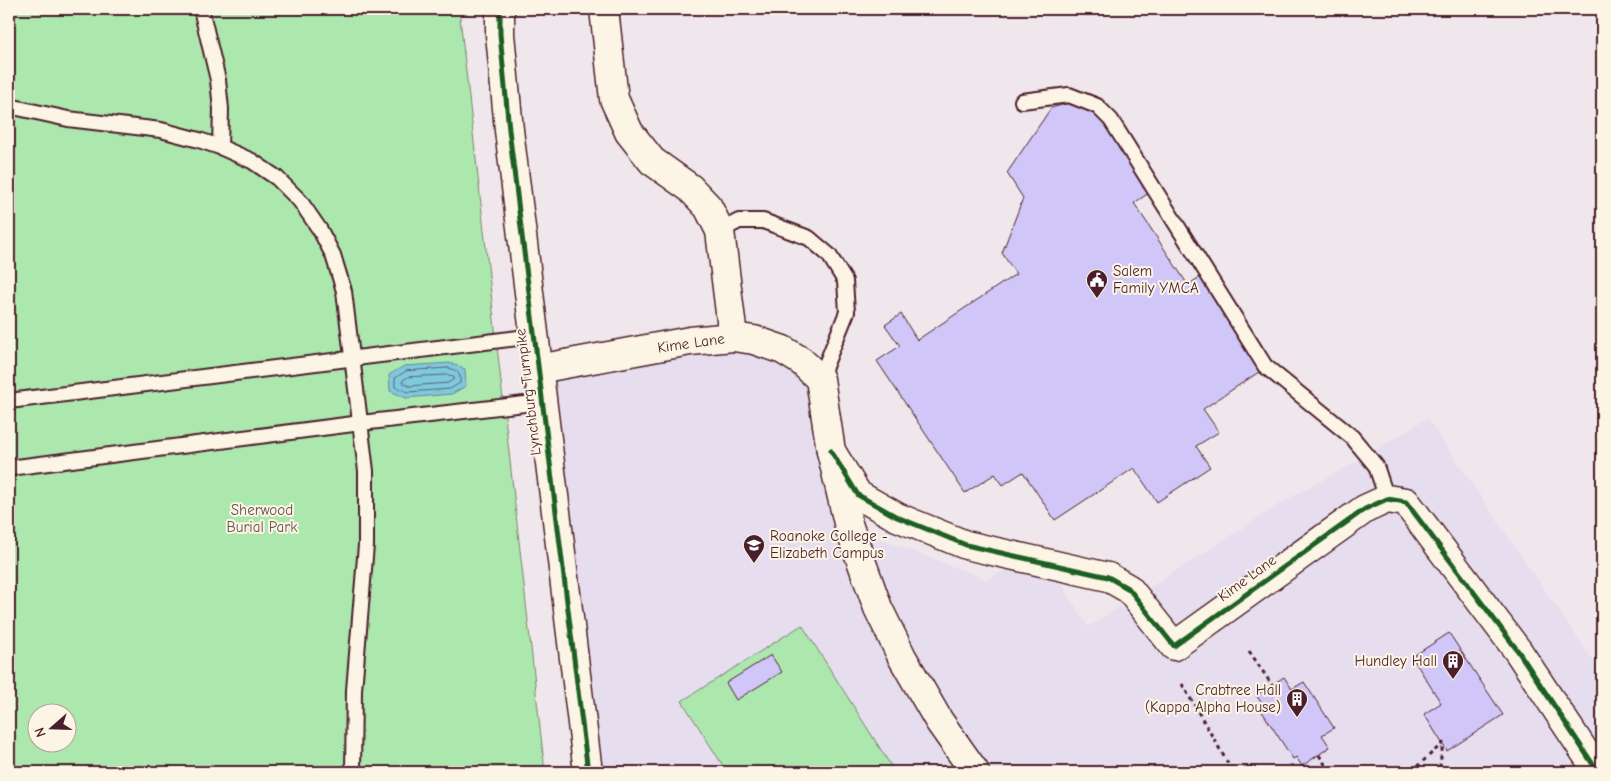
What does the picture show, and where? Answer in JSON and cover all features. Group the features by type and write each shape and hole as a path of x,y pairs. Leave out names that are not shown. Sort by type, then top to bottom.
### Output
{"street":[{"name":"Lynchburg Turnpike","path":"500,9 500,34 509,130 588,772"},
{"path":"604,9 614,98 629,132 652,161 690,188 708,207 720,231 733,337"},
{"name":"Kime Lane","path":"538,369 690,341 733,337 754,340 783,350 801,361 820,379 831,451 849,527 878,608 902,657 930,705 974,772"},
{"name":"Kime Lane","path":"831,451 858,495 897,517 966,545 1108,577 1129,589 1174,646 1365,509 1387,499"},
{"path":"1387,499 1406,502 1518,651 1598,772"}],"lane":[{"path":"201,9 218,80 221,109 220,147"},
{"path":"1022,101 1069,95 1097,106 1111,120 1265,366 1352,437 1376,466 1387,499"},
{"path":"9,106 68,119 162,130 220,147 252,161 277,178 300,201 320,230 333,255 344,291 354,358 366,472 366,545 354,690 353,772"},
{"path":"720,231 739,221 763,221 809,238 830,255 845,281 847,312 820,379"},
{"path":"9,402 534,336"},
{"path":"9,468 542,402"}],"path":[{"path":"1249,651 1272,685"},
{"path":"1182,684 1233,772"},
{"path":"1411,772 1443,743 1440,772"},
{"path":"1319,755 1330,772"}],"shaded area":[{"name":"Roanoke College - Elizabeth Campus","path":"690,341 801,361 849,527 988,580 1040,549 1088,627 1286,500 1363,458 1427,418 1602,674 1602,772 588,772 538,369"}],"green space":[{"name":"Sherwood Burial Park","path":"9,9 459,9 545,772 9,772"},
{"path":"802,625 895,772 727,772 682,701"}],"water":[{"path":"450,363 465,369 466,386 452,394 406,398 390,391 389,375 404,366"}],"building":[{"name":"Salem Family YMCA","path":"1073,102 1099,111 1152,191 1134,203 1188,285 1201,276 1262,370 1203,409 1219,432 1196,446 1210,467 1157,502 1134,468 1055,520 1023,472 1003,485 995,474 965,493 877,361 900,346 885,325 901,314 917,340 1016,274 1002,253 1023,198 1007,173 1051,108"},
{"name":"Hundley Hall","path":"1449,633 1503,715 1447,751 1424,714 1441,703 1412,657"},
{"path":"771,655 782,672 736,700 726,683"},
{"name":"Crabtree Hall (Kappa Alpha House)","path":"1284,677 1292,689 1304,682 1334,728 1322,735 1330,747 1302,766 1296,757 1293,759 1259,707 1263,705 1256,695"}],"cycle path":[{"path":"500,9 500,34 509,130 588,772"},
{"path":"831,451 858,495 897,517 966,545 1108,577 1129,589 1174,646 1365,509 1387,499 1406,502 1518,651 1598,772"}],"place":[{"name":"Salem Family YMCA","path":"1097,299"},
{"name":"Roanoke College - Elizabeth Campus","path":"754,564"},
{"name":"Hundley Hall","path":"1453,680"},
{"name":"Crabtree Hall (Kappa Alpha House)","path":"1297,718"}]}
